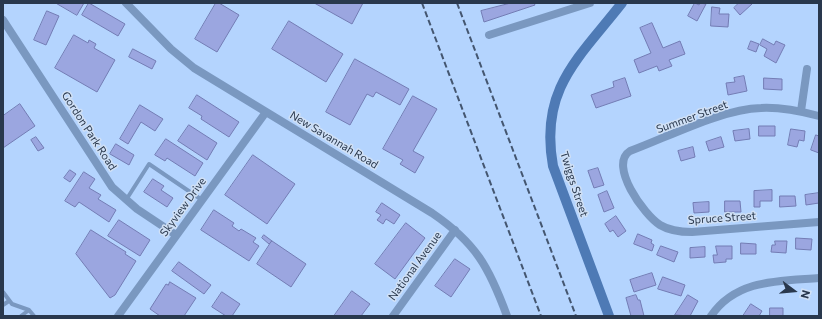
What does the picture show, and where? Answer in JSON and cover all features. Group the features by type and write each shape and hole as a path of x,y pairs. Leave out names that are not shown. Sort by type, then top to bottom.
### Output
{"main road":[{"name":"Twiggs Street","path":"609,316 556,174 550,147 549,131 554,102 565,76 622,3"}],"street":[{"name":"New Savannah Road","path":"126,3 181,59 432,213 455,230 472,246 484,262 507,316"},
{"path":"489,35 590,3"},
{"name":"Gordon Park Road","path":"3,20 106,178 126,200 176,235"},
{"path":"800,111 807,69"},
{"name":"Summer Street","path":"624,158 630,151 736,112 761,108 800,111 819,116"},
{"name":"Skyview Drive","path":"118,316 266,112"},
{"name":"Spruce Street","path":"624,158 623,169 637,202 653,220 666,228 681,232 692,232 819,222"},
{"name":"National Avenue","path":"393,316 455,230"},
{"path":"711,316 728,298 753,285 819,278"}],"lane":[{"path":"126,200 148,164 202,200"},
{"path":"3,292 9,301 29,310 34,316"},
{"path":"3,305 9,301"},
{"path":"21,316 29,310"}],"building":[{"path":"56,3 84,3 77,15"},
{"path":"89,3 125,24 118,36 82,15"},
{"path":"216,3 219,3 239,15 217,52 195,39"},
{"path":"363,3 352,24 316,4"},
{"path":"511,3 534,3 535,5 484,22 481,11"},
{"path":"695,3 699,5 700,3 706,4 697,21 688,16"},
{"path":"739,3 752,4 740,15 734,8"},
{"path":"712,7 720,8 719,14 729,14 728,27 711,26"},
{"path":"47,11 59,16 46,45 34,40"},
{"path":"289,21 343,54 326,82 272,49"},
{"path":"652,23 663,48 680,41 685,54 669,60 672,66 659,71 657,66 639,73 634,60 651,53 640,28"},
{"path":"74,35 88,43 89,40 96,44 94,48 115,60 97,92 55,68"},
{"path":"763,39 774,45 776,41 785,45 776,63 764,56 767,49 760,45"},
{"path":"751,41 759,44 756,52 748,49"},
{"path":"133,49 156,61 152,69 129,57"},
{"path":"355,59 409,89 400,105 376,92 373,97 367,94 350,125 326,112"},
{"path":"744,76 747,91 728,95 726,83 735,82 734,78"},
{"path":"625,78 631,96 596,108 591,95 614,87 613,82"},
{"path":"764,78 782,79 782,90 764,89"},
{"path":"197,95 239,122 229,137 201,119 202,116 189,108"},
{"path":"413,96 437,109 413,151 424,157 415,173 400,164 403,160 383,149"},
{"path":"20,104 35,126 3,148 3,116"},
{"path":"140,105 163,119 155,131 141,122 128,144 120,139"},
{"path":"189,125 217,143 207,160 178,141"},
{"path":"759,126 775,126 775,136 759,136"},
{"path":"749,129 750,139 735,141 733,131"},
{"path":"791,129 805,131 804,141 799,140 797,147 788,145"},
{"path":"816,135 819,136 819,153 811,150"},
{"path":"36,137 44,148 38,151 31,140"},
{"path":"721,137 724,147 709,151 706,142"},
{"path":"166,139 203,163 195,176 167,158 165,161 155,155"},
{"path":"116,144 134,155 129,165 110,154"},
{"path":"693,147 695,157 681,161 678,151"},
{"path":"253,155 295,184 267,224 225,195"},
{"path":"598,168 604,185 594,188 588,171"},
{"path":"70,170 76,174 70,182 64,178"},
{"path":"84,172 95,179 89,188 101,195 98,199 116,210 109,222 79,202 75,207 65,201"},
{"path":"153,179 164,186 161,190 173,198 167,207 144,192"},
{"path":"772,190 772,201 760,201 760,207 754,207 754,191"},
{"path":"607,191 614,208 604,212 598,195"},
{"path":"819,193 819,203 806,205 805,195"},
{"path":"780,196 795,196 796,206 780,207"},
{"path":"725,201 740,201 741,212 725,212"},
{"path":"709,202 709,212 694,213 693,203"},
{"path":"382,203 400,215 394,224 386,219 383,224 377,220 381,215 376,212"},
{"path":"214,210 234,223 232,226 239,231 241,229 256,238 253,242 259,246 249,261 201,230"},
{"path":"616,216 626,231 618,237 613,230 610,232 605,224"},
{"path":"119,220 150,240 140,256 108,236"},
{"path":"406,223 425,238 395,279 375,264"},
{"path":"91,230 126,252 125,254 136,261 115,295 110,298 76,254"},
{"path":"638,234 652,240 651,243 654,245 652,251 634,244"},
{"path":"264,235 272,241 269,244 262,238"},
{"path":"796,238 812,239 811,250 796,249"},
{"path":"272,241 306,264 291,287 257,264"},
{"path":"775,241 787,241 786,253 771,252 772,245 775,245"},
{"path":"741,243 756,244 756,254 741,254"},
{"path":"661,246 678,252 674,262 657,255"},
{"path":"716,246 732,246 732,259 726,259 726,262 714,263 713,255 717,255"},
{"path":"705,247 705,257 690,258 690,248"},
{"path":"455,259 470,269 451,297 435,286"},
{"path":"179,262 211,285 204,294 172,271"},
{"path":"652,273 656,285 634,292 630,280"},
{"path":"663,277 685,285 681,296 658,289"},
{"path":"170,282 196,298 184,316 160,316 150,309 166,284 168,285"},
{"path":"352,291 370,304 361,316 334,316"},
{"path":"222,292 240,304 232,316 226,316 212,307"},
{"path":"636,295 638,300 640,300 644,316 631,316 626,298"},
{"path":"688,295 698,301 690,316 675,315"},
{"path":"751,304 762,311 759,316 743,316"},
{"path":"770,308 783,308 783,316 770,316"}],"railway":[{"path":"422,3 541,316"},
{"path":"457,3 576,316"}]}
